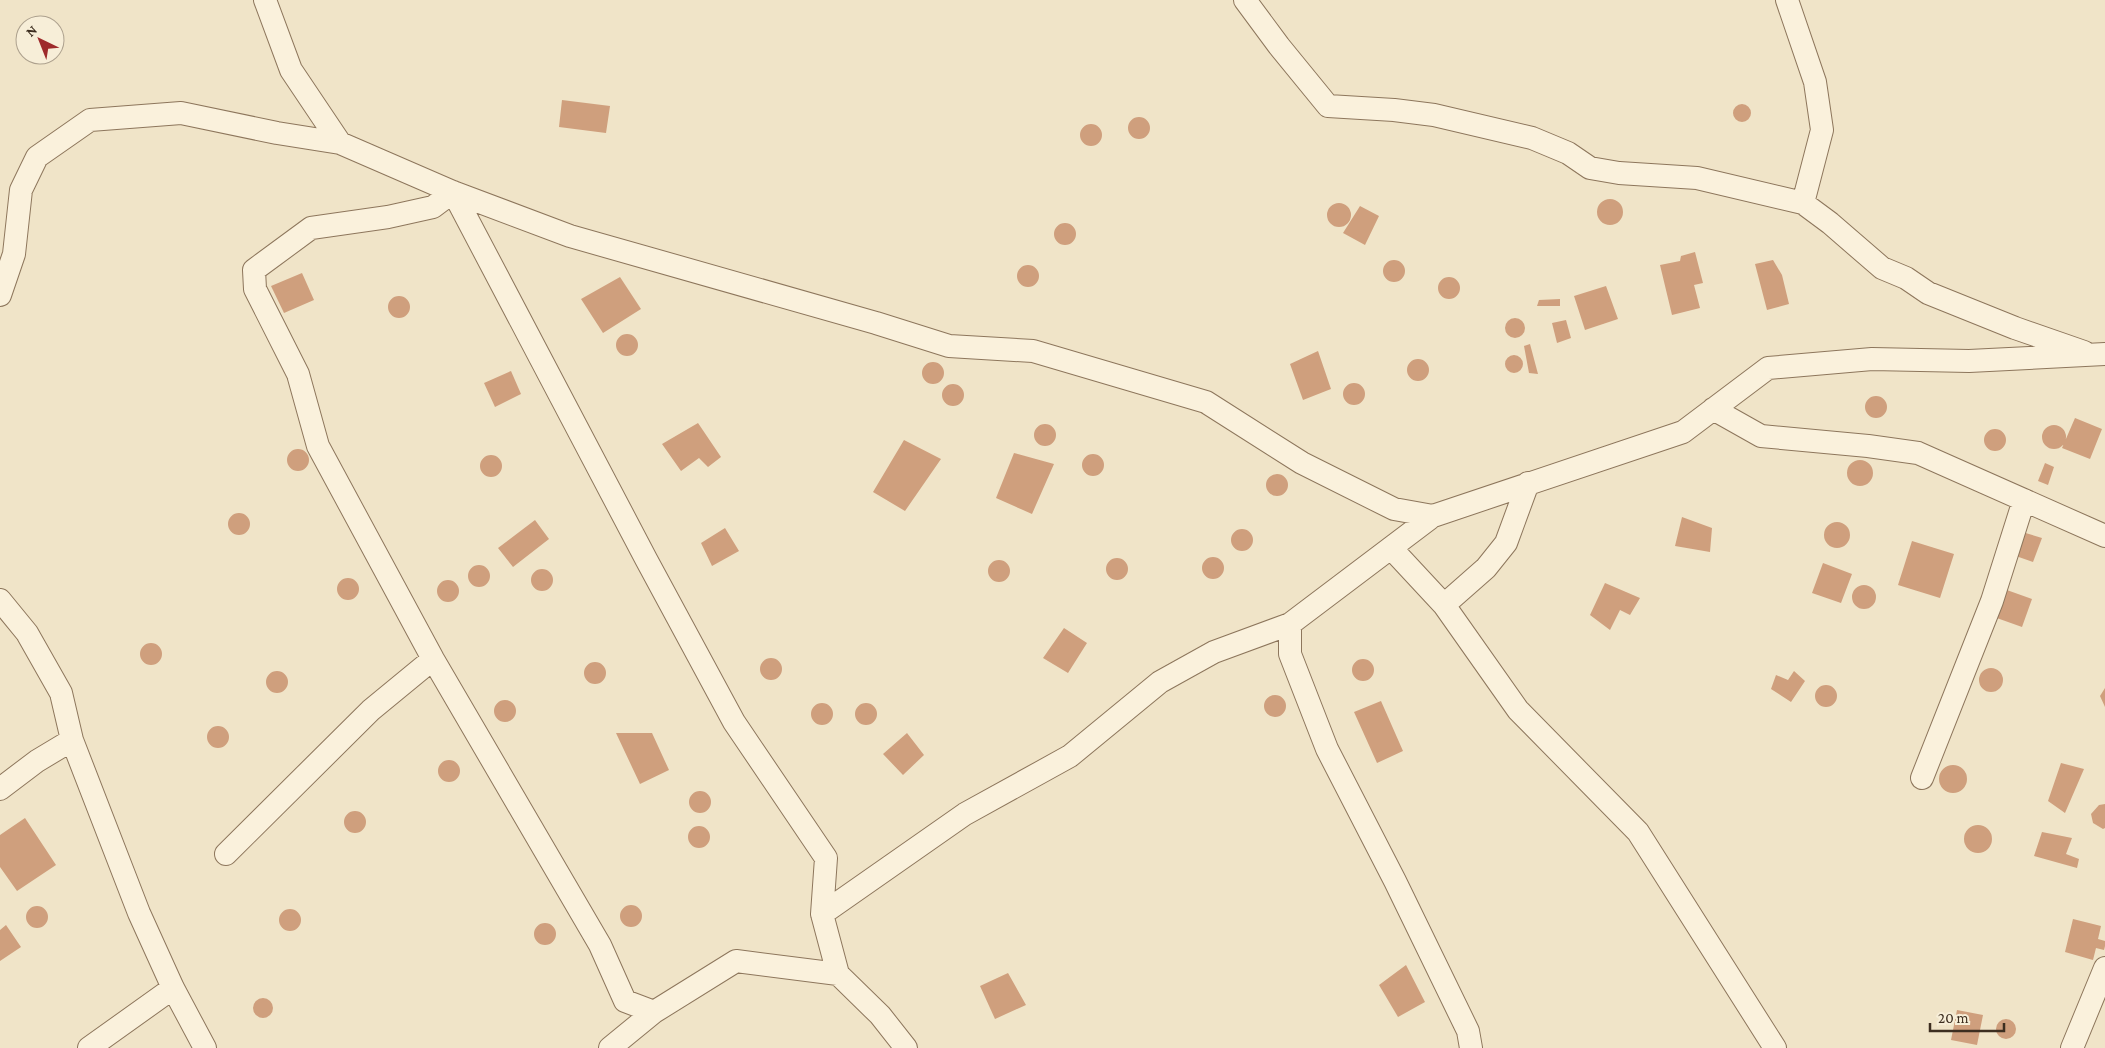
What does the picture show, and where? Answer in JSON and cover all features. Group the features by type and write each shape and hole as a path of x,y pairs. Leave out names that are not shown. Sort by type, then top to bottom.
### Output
{"street":[{"path":"265,0 291,70 340,143"},
{"path":"1246,0 1278,46 1328,106 1394,110 1434,115 1532,138 1568,153 1590,168 1619,173 1697,178 1803,203 1830,223 1882,268 1906,278 1928,293 2015,328 2084,352 2105,353"},
{"path":"1787,0 1815,82 1822,130 1803,203"},
{"path":"0,295 14,254 21,190 37,157 90,120 181,113 277,133 340,143 453,192 570,236 876,323 949,346 1033,351 1206,402 1302,463 1394,509 1433,516"},
{"path":"453,192 433,207 388,217 311,228 254,270 255,288 298,374 318,446 433,659 600,945 625,1001 654,1012"},
{"path":"453,192 734,722 826,858 822,914 838,974 880,1015 906,1048"},
{"path":"822,914 965,814 1070,756 1160,682 1214,652 1290,624 1433,516 1683,432 1768,368 1872,359 1969,361 2105,353"},
{"path":"1714,409 1761,436 1868,446 1918,453 2105,536"},
{"path":"1444,605 1486,568 1506,544 1528,483"},
{"path":"1922,778 1992,601 2024,500"},
{"path":"1391,548 1444,605 1518,710 1638,832 1775,1048"},
{"path":"0,600 26,633 60,693 72,740 139,913 173,988 205,1048"},
{"path":"1290,624 1290,654 1327,749 1395,881 1468,1031 1471,1048"},
{"path":"226,854 371,710 433,659"},
{"path":"0,789 37,761 72,740"},
{"path":"610,1048 654,1012 736,961 838,974"},
{"path":"2072,1048 2105,968"},
{"path":"89,1048 173,988"}],"building":[{"path":"562,100 610,106 606,133 559,127"},
{"path":"1738,104 1746,104 1751,109 1749,120 1738,122 1733,117 1733,109"},
{"path":"1139,117 1147,120 1150,128 1147,136 1139,139 1131,136 1128,128 1131,120"},
{"path":"1091,124 1099,127 1102,135 1099,143 1091,146 1083,143 1080,135 1083,127"},
{"path":"1610,199 1619,203 1623,212 1619,221 1610,225 1601,221 1597,212 1601,203"},
{"path":"1339,203 1344,204 1350,210 1350,220 1344,226 1339,227 1334,226 1328,220 1327,215 1328,210 1334,204"},
{"path":"1360,206 1379,216 1365,245 1343,233"},
{"path":"1065,223 1073,226 1076,234 1073,242 1065,245 1057,242 1054,234 1057,226"},
{"path":"1695,252 1703,283 1694,285 1700,308 1672,315 1660,265 1680,261 1681,256"},
{"path":"1394,260 1402,263 1405,271 1402,279 1394,282 1386,279 1383,271 1386,263"},
{"path":"1773,260 1782,275 1789,304 1767,310 1755,264"},
{"path":"1028,265 1036,268 1039,276 1036,284 1028,287 1020,284 1017,276 1020,268"},
{"path":"302,273 314,300 284,313 271,286"},
{"path":"620,277 641,309 603,333 581,299"},
{"path":"1449,277 1457,280 1460,288 1457,296 1449,299 1441,296 1438,288 1441,280"},
{"path":"1606,286 1618,319 1585,330 1574,296"},
{"path":"399,296 407,299 410,307 407,315 399,318 391,315 388,307 391,299"},
{"path":"1560,299 1560,306 1537,306 1539,300"},
{"path":"1515,318 1522,321 1525,328 1522,335 1515,338 1508,335 1505,328 1508,321"},
{"path":"1566,320 1571,338 1557,343 1552,323"},
{"path":"627,334 635,337 638,345 635,353 627,356 619,353 616,345 619,337"},
{"path":"1530,344 1538,374 1529,373 1524,346"},
{"path":"1318,351 1331,389 1303,400 1290,364"},
{"path":"1510,355 1518,355 1523,360 1521,371 1510,373 1505,368 1505,360"},
{"path":"1418,359 1426,362 1429,370 1426,378 1418,381 1410,378 1407,370 1410,362"},
{"path":"933,362 941,365 944,373 941,381 933,384 925,381 922,373 925,365"},
{"path":"511,371 521,394 495,407 484,383"},
{"path":"1354,383 1362,386 1365,394 1362,402 1354,405 1346,402 1343,394 1346,386"},
{"path":"953,384 961,387 964,395 961,403 953,406 945,403 942,395 945,387"},
{"path":"1876,396 1886,403 1887,407 1880,417 1876,418 1866,411 1865,407 1872,397"},
{"path":"2075,418 2102,429 2090,459 2062,448"},
{"path":"698,423 721,457 708,467 699,458 681,471 662,444"},
{"path":"1045,424 1053,427 1056,435 1053,443 1045,446 1037,443 1034,435 1037,427"},
{"path":"2054,425 2062,429 2066,437 2062,445 2054,449 2046,445 2042,437 2046,429"},
{"path":"1991,429 1999,429 2006,436 2006,444 1999,451 1991,451 1984,444 1984,436"},
{"path":"904,440 941,459 905,511 873,492"},
{"path":"298,449 306,452 309,460 306,468 298,471 290,468 287,460 290,452"},
{"path":"1014,453 1054,464 1032,514 996,498"},
{"path":"1093,454 1101,457 1104,465 1101,473 1093,476 1085,473 1082,465 1085,457"},
{"path":"491,455 499,458 502,466 499,474 491,477 483,474 480,466 483,458"},
{"path":"1860,460 1869,464 1873,473 1869,482 1860,486 1851,482 1847,473 1851,464"},
{"path":"2045,463 2054,467 2048,485 2038,481"},
{"path":"1277,474 1285,477 1288,485 1285,493 1277,496 1269,493 1266,485 1269,477"},
{"path":"239,513 247,516 250,524 247,532 239,535 231,532 228,524 231,516"},
{"path":"1682,517 1712,528 1710,552 1675,546"},
{"path":"535,520 549,539 513,567 498,548"},
{"path":"1837,522 1847,525 1850,535 1847,545 1837,548 1827,545 1824,535 1827,525"},
{"path":"725,528 739,551 712,566 701,543"},
{"path":"1242,529 1250,532 1253,540 1250,548 1242,551 1234,548 1231,540 1234,532"},
{"path":"2019,531 2042,538 2033,562 2013,555"},
{"path":"1912,541 1954,554 1940,598 1898,585"},
{"path":"1213,557 1221,560 1224,568 1221,576 1213,579 1205,576 1202,568 1205,560"},
{"path":"1117,558 1125,561 1128,569 1125,577 1117,580 1109,577 1106,569 1109,561"},
{"path":"999,560 1007,563 1010,571 1007,579 999,582 991,579 988,571 991,563"},
{"path":"1823,563 1852,574 1841,603 1812,593"},
{"path":"479,565 487,568 490,576 487,584 479,587 471,584 468,576 471,568"},
{"path":"542,569 550,572 553,580 550,588 542,591 534,588 531,580 534,572"},
{"path":"348,578 356,581 359,589 356,597 348,600 340,597 337,589 340,581"},
{"path":"448,580 456,583 459,591 456,599 448,602 440,599 437,591 440,583"},
{"path":"1605,583 1640,598 1630,615 1620,610 1610,630 1590,615"},
{"path":"1864,585 1873,588 1876,597 1873,606 1864,609 1855,606 1852,597 1855,588"},
{"path":"2004,589 2032,599 2022,627 1994,617"},
{"path":"1064,628 1087,643 1068,673 1043,658"},
{"path":"151,643 159,646 162,654 159,662 151,665 143,662 140,654 143,646"},
{"path":"771,658 779,661 782,669 779,677 771,680 763,677 760,669 763,661"},
{"path":"1363,659 1371,662 1374,670 1371,678 1363,681 1355,678 1352,670 1355,662"},
{"path":"595,662 603,665 606,673 603,681 595,684 587,681 584,673 587,665"},
{"path":"1991,668 2000,671 2003,680 2000,689 1991,692 1982,689 1979,680 1982,671"},
{"path":"277,671 285,674 288,682 285,690 277,693 269,690 266,682 269,674"},
{"path":"1794,671 1805,681 1791,702 1771,689 1776,675 1788,680"},
{"path":"1826,685 1834,688 1837,696 1834,704 1826,707 1818,704 1815,696 1818,688"},
{"path":"2105,688 2105,707 2100,696"},
{"path":"1275,695 1283,698 1286,706 1283,714 1275,717 1267,714 1264,706 1267,698"},
{"path":"505,700 513,703 516,711 513,719 505,722 497,719 494,711 497,703"},
{"path":"1381,701 1403,751 1377,763 1354,712"},
{"path":"822,703 830,706 833,714 830,722 822,725 814,722 811,714 814,706"},
{"path":"866,703 874,706 877,714 874,722 866,725 858,722 855,714 858,706"},
{"path":"218,726 226,729 229,737 226,745 218,748 210,745 207,737 210,729"},
{"path":"616,733 652,733 669,770 640,784"},
{"path":"907,733 924,755 903,775 883,754"},
{"path":"449,760 457,763 460,771 457,779 449,782 441,779 438,771 441,763"},
{"path":"2061,763 2084,769 2065,813 2048,801"},
{"path":"1953,765 1963,769 1967,779 1963,789 1953,793 1943,789 1939,779 1943,769"},
{"path":"700,791 708,794 711,802 708,810 700,813 692,810 689,802 692,794"},
{"path":"2105,804 2105,828 2103,829 2093,823 2091,814 2099,805"},
{"path":"355,811 363,814 366,822 363,830 355,833 347,830 344,822 347,814"},
{"path":"25,818 56,865 17,891 0,867 0,835"},
{"path":"1978,825 1988,829 1992,839 1988,849 1978,853 1968,849 1964,839 1968,829"},
{"path":"699,826 707,829 710,837 707,845 699,848 691,845 688,837 691,829"},
{"path":"2042,832 2072,838 2066,854 2079,859 2077,868 2034,856"},
{"path":"631,905 639,908 642,916 639,924 631,927 623,924 620,916 623,908"},
{"path":"37,906 45,909 48,917 45,925 37,928 29,925 26,917 29,909"},
{"path":"290,909 298,912 301,920 298,928 290,931 282,928 279,920 282,912"},
{"path":"2073,919 2101,926 2098,939 2105,941 2105,946 2104,950 2096,948 2093,960 2065,952"},
{"path":"545,923 553,926 556,934 553,942 545,945 537,942 534,934 537,926"},
{"path":"6,925 21,947 0,961 0,930"},
{"path":"1406,965 1425,1002 1398,1017 1379,985"},
{"path":"1008,973 1026,1005 995,1019 980,986"},
{"path":"263,998 270,1001 273,1008 270,1015 263,1018 256,1015 253,1008 256,1001"},
{"path":"1957,1010 1983,1015 1977,1045 1951,1040"},
{"path":"2006,1019 2013,1022 2016,1029 2013,1036 2006,1039 1999,1036 1996,1029 1999,1022"}]}
